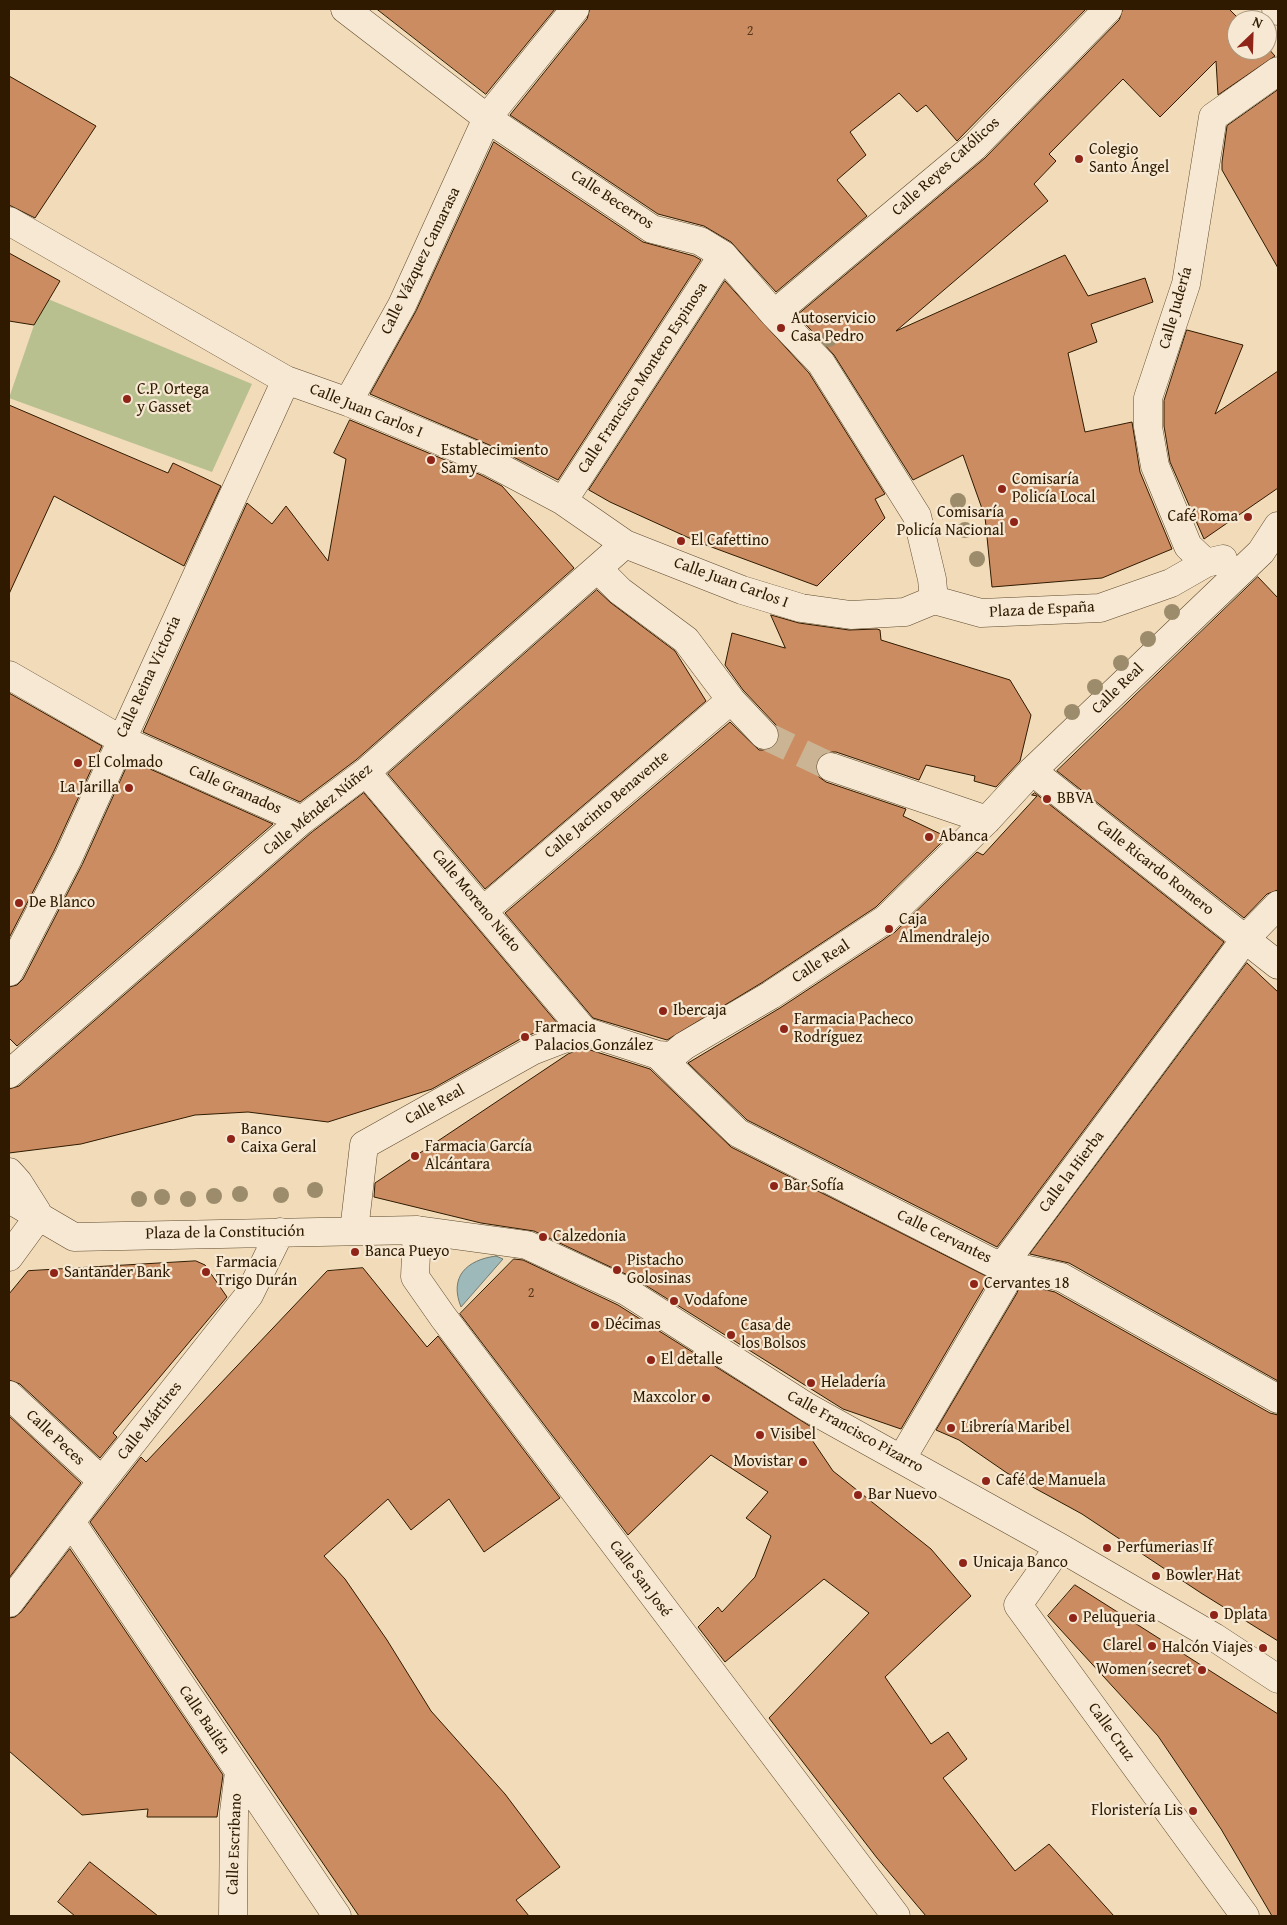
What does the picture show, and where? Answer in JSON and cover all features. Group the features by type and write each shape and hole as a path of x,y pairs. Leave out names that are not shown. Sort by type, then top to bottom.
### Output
{"street":[{"name":"Calle Becerros","path":"345,9 488,118 652,229 700,241 723,255 774,314 821,363 917,516 932,580 934,600"},
{"name":"Calle Vázquez Camarasa","path":"348,402 402,305 488,118 575,9"},
{"name":"Calle Reyes Católicos","path":"774,314 974,147 1108,9"},
{"name":"Calle Judería","path":"1206,563 1188,546 1155,466 1148,427 1148,398 1186,284 1213,118 1278,71"},
{"name":"Calle Juan Carlos I","path":"9,221 286,380 348,402 488,461 563,501 625,544 742,590 801,608 851,615 905,612 934,600"},
{"name":"Calle Francisco Montero Espinosa","path":"563,501 723,255"},
{"name":"Calle Reina Victoria","path":"9,972 68,858 120,739 286,380"},
{"name":"Calle Real","path":"658,1055 672,1056 684,1046 771,995 886,919 987,820 1032,771 1270,553 1278,526"},
{"name":"Calle Méndez Núñez","path":"9,1074 302,820 366,772 625,544"},
{"name":"Plaza de España","path":"934,600 981,614 1100,608 1171,583 1206,563 1270,553"},
{"path":"598,569 620,591 686,640 731,700 764,735"},
{"name":"Calle Granados","path":"9,675 120,739 302,820"},
{"name":"Calle Jacinto Benavente","path":"484,910 731,700"},
{"path":"831,767 987,820"},
{"name":"Calle Ricardo Romero","path":"1032,771 1278,965"},
{"name":"Calle Moreno Nieto","path":"366,772 584,1031"},
{"name":"Calle la Hierba","path":"1003,1265 1246,938 1278,905"},
{"name":"Calle Real","path":"354,1231 364,1145 532,1051 584,1031"},
{"path":"584,1031 658,1055"},
{"name":"Calle Cervantes","path":"658,1055 738,1133 991,1262 1061,1277 1278,1398"},
{"path":"9,1172 18,1182 39,1216 9,1256"},
{"name":"Plaza de la Constitución","path":"9,1198 74,1237 416,1230"},
{"name":"Calle Francisco Pizarro","path":"416,1230 527,1245 617,1287 807,1407 1059,1546 1214,1637 1278,1679"},
{"name":"Calle San José","path":"416,1230 415,1278 896,1916"},
{"name":"Calle Mártires","path":"9,1603 102,1480 249,1295 280,1232"},
{"path":"902,1458 1004,1286 1003,1265"},
{"name":"Calle Peces","path":"9,1395 102,1480"},
{"name":"Calle Bailén","path":"71,1522 337,1916"},
{"name":"Calle Cruz","path":"1059,1546 1018,1605 1245,1916"},
{"name":"Calle Escribano","path":"233,1916 234,1812 239,1772"}],"green space":[{"path":"48,299 252,384 212,472 9,398 34,325"}],"water":[{"path":"496,1256 503,1259 461,1307 457,1287 463,1272 476,1261"}],"building":[{"path":"377,9 555,9 486,94"},
{"path":"590,9 1086,9 957,141 926,105 917,112 899,93 850,132 866,155 837,180 867,216 776,292 731,242 704,226 658,214 510,115 587,19"},
{"path":"1123,9 1229,9 1227,10 1227,60 1269,60 1218,95 1216,61 1160,117 1123,79 1049,154 1056,161 1034,184 1048,201 896,331 1065,255 1088,296 1145,278 1153,302 1091,324 1097,342 1068,353 1085,432 1132,422 1140,472 1172,549 1102,578 992,587 985,517 963,455 913,480 834,355 797,315 985,158 1119,20"},
{"path":"9,76 96,126 35,218 9,205"},
{"path":"1278,90 1278,268 1222,170 1222,162 1227,126"},
{"path":"494,142 643,242 694,256 701,260 558,480 494,447 370,394 416,311"},
{"path":"9,253 60,281 34,325 9,321"},
{"path":"725,281 809,373 885,494 875,499 885,518 817,586 698,542 610,502 589,490"},
{"path":"1187,330 1243,345 1215,414 1278,371 1278,488 1204,539 1170,462 1164,426 1164,401"},
{"path":"9,405 168,473 173,463 221,486 184,566 54,496 9,594"},
{"path":"350,420 481,475 502,486 574,568 356,760 300,802 143,732 247,503 272,524 286,506 328,561 346,459 334,453"},
{"path":"1258,577 1278,598 1278,890 1267,894 1244,918 1057,771"},
{"path":"597,590 611,603 675,651 706,701 485,889 388,774"},
{"path":"771,615 799,623 849,630 877,629 880,630 881,640 1010,680 1031,715 1020,761 996,787 974,781 975,776 926,765 919,780 836,752 828,752 821,755 816,762 816,770 819,777 826,782 906,809 903,816 947,837 876,907 763,982 667,1040 593,1018 505,913 730,722 759,750 767,750 775,746 779,739 776,725 743,690 725,665 732,633 785,648"},
{"path":"9,693 102,746 54,851 9,938"},
{"path":"130,760 273,824 17,1046 9,1038 9,987 17,985 23,979 82,865"},
{"path":"364,793 558,1024 524,1037 432,1089 328,1122 248,1112 195,1115 81,1144 9,1153 9,1089 19,1086 312,832"},
{"path":"1035,793 1224,942 997,1247 747,1120 688,1063 780,1008 895,932 977,852 983,855 1037,796 1032,795"},
{"path":"1247,963 1278,992 1278,1381 1069,1263 1030,1254"},
{"path":"584,1048 650,1069 731,1147 988,1277 988,1281 901,1429 843,1409 634,1278 534,1231 481,1223 374,1197 375,1183 568,1054"},
{"path":"514,1259 523,1260 618,1305 816,1430 810,1437 833,1471 931,1549 971,1596 885,1677 931,1744 948,1732 967,1759 943,1778 1015,1871 1049,1844 1114,1916 926,1916 877,1858 769,1718 869,1613 824,1579 725,1662 698,1627 718,1607 722,1612 755,1577 771,1536 746,1518 768,1492 711,1455 628,1535 460,1314"},
{"path":"196,1261 205,1265 227,1297 113,1433 117,1437 100,1458 20,1384 9,1380 9,1294 28,1271"},
{"path":"363,1268 427,1347 438,1336 560,1498 484,1552 449,1499 411,1530 388,1499 324,1556 345,1579 387,1640 431,1711 505,1794 560,1867 516,1900 529,1916 359,1916 90,1522 141,1457 146,1462 327,1271"},
{"path":"1020,1284 1055,1292 1270,1413 1278,1415 1278,1641 1201,1593 1082,1514 1007,1473 959,1440 936,1430 1017,1293"},
{"path":"9,1416 81,1483 9,1578"},
{"path":"70,1549 223,1775 217,1817 147,1817 148,1809 82,1815 9,1751 9,1618 15,1617 21,1612"},
{"path":"1075,1585 1278,1714 1278,1916 1272,1916 1221,1829 1158,1736 1048,1616"},
{"path":"90,1862 158,1916 75,1916 58,1902"}],"tunnel":[{"path":"764,735 831,767"}],"place":[{"name":"Colegio Santo Ángel","path":"1079,159"},
{"name":"Autoservicio Casa Pedro","path":"781,328"},
{"name":"C.P. Ortega y Gasset","path":"127,399"},
{"name":"Establecimiento Samy","path":"431,460"},
{"name":"Comisaría Policía Local","path":"1002,489"},
{"name":"Café Roma","path":"1248,517"},
{"name":"Comisaría Policía Nacional","path":"1014,522"},
{"name":"El Cafettino","path":"681,541"},
{"name":"El Colmado","path":"78,763"},
{"name":"La Jarilla","path":"129,788"},
{"name":"BBVA","path":"1047,799"},
{"name":"Abanca","path":"929,837"},
{"name":"De Blanco","path":"19,903"},
{"name":"Caja Almendralejo","path":"889,929"},
{"name":"Ibercaja","path":"663,1011"},
{"name":"Farmacia Pacheco Rodríguez","path":"784,1029"},
{"name":"Farmacia Palacios González","path":"525,1037"},
{"name":"Banco Caixa Geral","path":"231,1139"},
{"name":"Farmacia García Alcántara","path":"415,1156"},
{"name":"Bar Sofía","path":"774,1186"},
{"name":"Calzedonia","path":"543,1237"},
{"name":"Banca Pueyo","path":"355,1252"},
{"name":"Pistacho Golosinas","path":"617,1270"},
{"name":"Farmacia Trigo Durán","path":"206,1272"},
{"name":"Santander Bank","path":"54,1273"},
{"name":"Cervantes 18","path":"974,1284"},
{"name":"Vodafone","path":"674,1301"},
{"name":"Décimas","path":"595,1325"},
{"name":"Casa de los Bolsos","path":"731,1335"},
{"name":"El detalle","path":"651,1360"},
{"name":"Heladería","path":"811,1383"},
{"name":"Maxcolor","path":"706,1398"},
{"name":"Librería Maribel","path":"951,1428"},
{"name":"Visibel","path":"760,1435"},
{"name":"Movistar","path":"803,1462"},
{"name":"Café de Manuela","path":"986,1481"},
{"name":"Bar Nuevo","path":"858,1495"},
{"name":"Perfumerias If","path":"1107,1548"},
{"name":"Unicaja Banco","path":"963,1563"},
{"name":"Bowler Hat","path":"1156,1576"},
{"name":"Dplata","path":"1214,1615"},
{"name":"Peluqueria","path":"1073,1618"},
{"name":"Clarel","path":"1152,1646"},
{"name":"Halcón Viajes","path":"1263,1648"},
{"name":"Women´secret","path":"1202,1670"},
{"name":"Floristería Lis","path":"1193,1811"}]}
